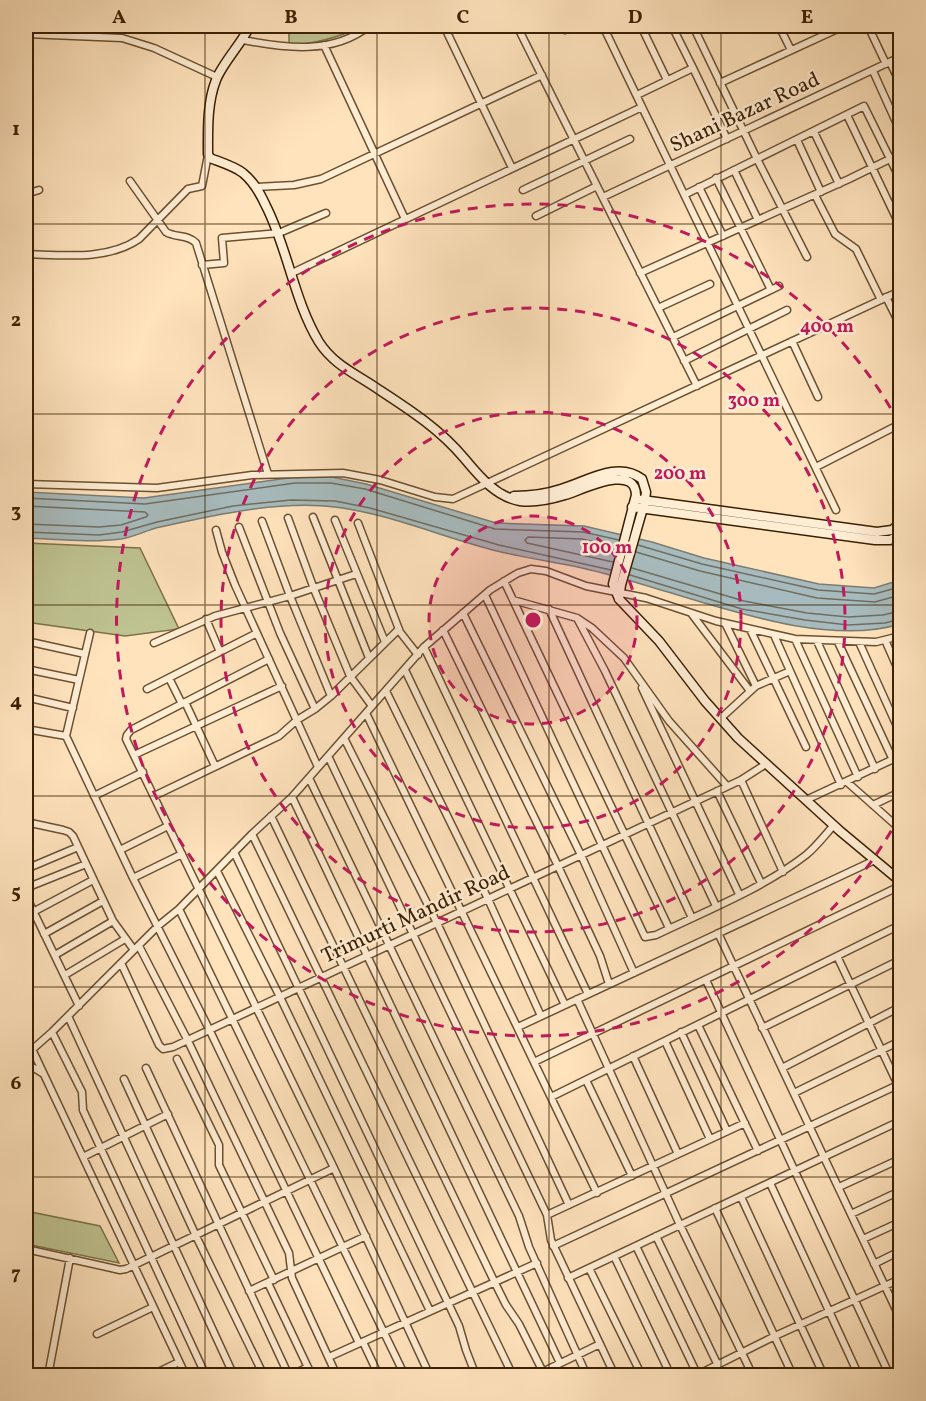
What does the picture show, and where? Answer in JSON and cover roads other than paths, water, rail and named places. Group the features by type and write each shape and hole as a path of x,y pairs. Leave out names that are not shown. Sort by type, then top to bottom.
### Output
{"street":[{"path":"26,255 76,255 118,249 139,239 188,189 202,186 208,155 209,109 217,77 250,26"},
{"path":"243,40 301,48 324,45 354,35 369,26"},
{"path":"444,26 512,168"},
{"path":"517,26 697,386"},
{"path":"618,26 605,28 836,510"},
{"path":"641,26 667,80"},
{"path":"672,26 727,139"},
{"path":"693,26 807,257"},
{"path":"779,26 791,50"},
{"path":"720,83 844,26"},
{"path":"868,26 900,84"},
{"path":"26,34 122,38 146,45 217,77"},
{"path":"324,45 405,219"},
{"name":"Shani Bazar Road","path":"603,198 900,57"},
{"path":"637,95 693,68"},
{"path":"873,71 900,131"},
{"path":"256,187 307,183 375,155 542,75"},
{"path":"686,194 864,106 900,179"},
{"path":"292,273 642,107"},
{"path":"847,115 900,226"},
{"path":"813,132 839,184"},
{"path":"523,190 630,139"},
{"path":"797,140 835,234 856,249 900,326"},
{"path":"640,273 818,194 900,154"},
{"path":"208,155 240,171 256,187 279,233 311,326 328,353 343,368 440,432 487,484 518,501 544,500 576,492 603,481 619,480 631,483 636,490 628,522 618,591 720,719 766,764 900,881"},
{"path":"734,170 758,220"},
{"path":"716,178 771,290"},
{"path":"130,181 169,234 193,240 268,474"},
{"path":"536,216 597,186"},
{"path":"699,187 723,236"},
{"path":"26,194 39,190"},
{"path":"202,265 224,263 222,238 279,233 326,213"},
{"path":"658,308 710,284"},
{"path":"673,338 779,286"},
{"path":"26,484 157,488 268,474 315,473 360,476 445,500 453,499 900,291"},
{"path":"684,361 787,310"},
{"path":"792,341 818,397"},
{"path":"816,467 900,424"},
{"path":"508,497 559,490 597,476 623,472 631,472 642,478 646,492 644,505 618,591"},
{"path":"634,503 875,540 890,540 900,535"},
{"path":"644,505 876,531 892,530 900,524"},
{"path":"313,517 369,658"},
{"path":"288,518 350,676 372,706"},
{"path":"335,520 385,642"},
{"path":"262,521 331,696"},
{"path":"358,523 399,629 417,655"},
{"path":"239,527 267,603 315,709"},
{"path":"216,530 226,565 318,768"},
{"path":"26,1055 292,797 424,647 504,581 531,569 564,577 586,586 646,598 725,623 795,639 859,642 900,636"},
{"path":"154,643 206,619 314,589 356,574"},
{"path":"504,581 669,928"},
{"path":"485,595 645,937 648,938 692,918 783,872 808,854 834,825"},
{"path":"513,600 577,618 592,628 624,658 669,721 727,786"},
{"path":"549,609 692,918"},
{"path":"463,613 581,855 634,973"},
{"path":"691,613 750,691"},
{"path":"577,618 605,671 716,906"},
{"path":"206,619 220,652"},
{"path":"725,623 756,686"},
{"path":"154,795 271,741 331,696 399,629"},
{"path":"750,629 806,747"},
{"path":"443,630 558,866 600,956 609,984"},
{"path":"90,633 66,736 133,878 379,1376"},
{"path":"147,689 257,633"},
{"path":"774,634 844,784 899,825"},
{"path":"795,639 858,777"},
{"path":"885,640 900,674"},
{"path":"26,641 85,654"},
{"path":"817,641 875,769"},
{"path":"838,642 893,760"},
{"path":"859,642 900,733"},
{"path":"424,647 588,994"},
{"path":"269,659 129,732 126,739 334,1168 430,1376"},
{"path":"26,669 79,680"},
{"path":"405,670 564,1005"},
{"path":"720,719 756,686 790,671"},
{"path":"635,672 739,894"},
{"path":"169,678 215,766"},
{"path":"134,755 282,686"},
{"path":"386,691 488,899 541,1016"},
{"path":"26,698 73,708"},
{"path":"366,713 597,1193"},
{"path":"26,729 66,736"},
{"path":"344,738 437,923 569,1205"},
{"path":"328,756 547,1215 553,1246 615,1376"},
{"path":"806,800 900,756"},
{"name":"Trimurti Mandir Road","path":"121,963 161,1048 166,1049 210,1031 741,780 766,764"},
{"path":"94,796 143,772"},
{"path":"309,778 519,1216 529,1247 587,1376"},
{"path":"741,780 783,872"},
{"path":"717,791 761,883"},
{"path":"873,805 900,792"},
{"path":"292,797 560,1363"},
{"path":"272,816 495,1283 544,1373"},
{"path":"26,822 69,832 113,921 125,939 137,948 188,1041 289,1253 291,1272 337,1376"},
{"path":"120,850 168,826"},
{"path":"252,834 513,1376"},
{"path":"26,868 78,847"},
{"path":"234,852 459,1326 476,1376"},
{"path":"133,878 182,854"},
{"path":"518,1027 875,860"},
{"path":"26,888 86,864"},
{"path":"217,871 280,997 430,1311"},
{"path":"33,912 93,880"},
{"path":"534,1062 900,886"},
{"path":"26,896 79,1006"},
{"path":"44,934 103,901"},
{"path":"178,909 405,1376"},
{"path":"55,955 113,921"},
{"path":"551,1097 900,925"},
{"path":"718,933 874,1264 898,1309 900,1318"},
{"path":"65,975 125,939"},
{"path":"553,1246 899,1084 837,956"},
{"path":"762,1028 900,960"},
{"path":"706,980 890,1376"},
{"path":"577,999 680,1225 753,1376"},
{"path":"782,1068 900,1007"},
{"path":"68,1016 234,1376"},
{"path":"698,1024 758,1150"},
{"path":"52,1032 80,1087 83,1110 206,1376"},
{"path":"681,1032 727,1131"},
{"path":"665,1041 710,1139"},
{"path":"794,1093 900,1041"},
{"path":"32,1049 42,1073 52,1087 186,1376"},
{"path":"633,1056 678,1154"},
{"path":"177,1059 219,1145 219,1165 312,1376"},
{"path":"26,1066 42,1073"},
{"path":"146,1068 290,1376 308,1367"},
{"path":"124,1079 196,1236 264,1376"},
{"path":"586,1080 632,1176"},
{"path":"83,1157 168,1114"},
{"path":"568,1278 900,1121"},
{"path":"547,1215 745,1123"},
{"path":"839,1187 900,1159"},
{"path":"26,1249 120,1270 151,1258 334,1168"},
{"path":"770,1183 859,1376"},
{"path":"851,1214 900,1191"},
{"path":"741,1197 824,1376"},
{"path":"715,1208 793,1376"},
{"path":"863,1239 900,1222"},
{"path":"249,1291 366,1236"},
{"path":"656,1236 723,1376"},
{"path":"636,1246 697,1375 775,1336 900,1279"},
{"path":"874,1264 900,1251"},
{"path":"614,1256 671,1376"},
{"path":"48,1376 70,1258"},
{"path":"329,1357 473,1294 537,1263"},
{"path":"589,1268 642,1376"},
{"path":"97,1334 153,1307"},
{"path":"534,1376 600,1344"},
{"path":"150,1376 179,1362"}],"water":[{"path":"295,477 332,477 366,484 496,523 584,526 652,542 704,558 819,584 874,588 900,580 900,624 872,630 843,631 780,623 602,573 497,551 376,515 335,507 292,505 247,510 160,527 121,539 85,541 26,538 26,492 144,498"}]}
